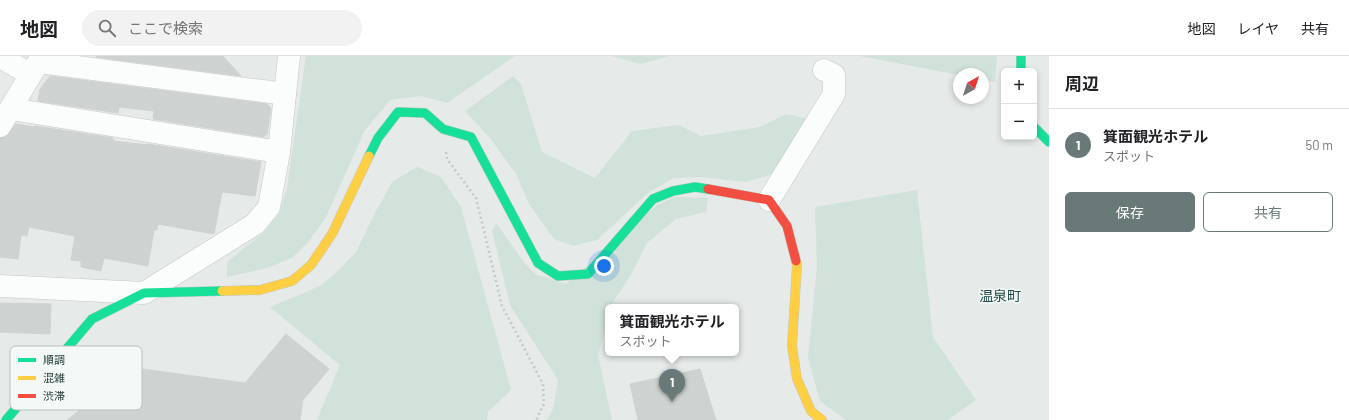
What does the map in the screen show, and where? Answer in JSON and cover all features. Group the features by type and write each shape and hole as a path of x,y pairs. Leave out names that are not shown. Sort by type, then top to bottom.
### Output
{"street":[{"path":"69,346 92,319 144,293 255,224 269,207 279,152 289,56"},
{"path":"1021,56 1021,68"},
{"path":"0,57 37,64 285,94"},
{"path":"37,64 5,117 279,152"},
{"path":"769,200 834,94 834,75 824,70"},
{"path":"0,286 144,293 260,290 292,281 311,265 332,234 378,138 398,112 425,113 443,129 471,137 538,263 558,276 588,274 653,199 673,191 695,188 741,194 769,200 787,226 797,266 792,346 797,379 811,411 822,420"},
{"path":"1037,130 1049,142"},
{"path":"6,420 15,410"}],"path":[{"path":"443,129 447,160 476,198 502,306 544,384 544,404 536,420"}],"green space":[{"path":"306,56 515,56 447,103 421,96 390,100 365,130 325,219 309,241 292,258 267,268 227,277 227,262 263,233 279,214 287,188"},
{"path":"611,56 669,56 641,64"},
{"path":"860,56 997,56 995,82 989,81 989,68 953,68 953,74"},
{"path":"513,76 521,84 542,152 595,178 632,131 679,125 701,136 760,127 786,114 808,119 773,174 746,182 701,177 674,178 649,192 597,240 573,246 554,239 529,204 516,174 490,138 465,111"},
{"path":"417,167 441,177 461,207 511,390 488,412 487,420 317,420 340,365 270,307 320,286 340,269 356,252 392,182"},
{"path":"917,190 933,337 976,400 948,420 846,420 820,401 808,358 817,266 815,207"},
{"path":"675,197 708,198 706,212 676,219 647,243 632,273 612,304 605,304 605,330 598,355 612,420 547,420 553,409 558,380 510,305 492,231 496,223 527,266 535,274 566,284 657,205"}],"building":[{"path":"223,56 241,76 96,57"},
{"path":"50,76 267,104 271,108 267,135 264,137 153,119 154,111 119,107 118,113 38,101 40,89"},
{"path":"16,124 113,138 113,141 148,144 261,162 255,196 222,192 214,234 158,224 157,230 154,230 148,266 104,258 101,271 81,267 81,261 71,260 75,236 29,227 27,236 21,235 18,259 0,257 0,138 6,137"},
{"path":"0,303 51,304 50,334 0,332"},
{"path":"286,334 329,369 303,400 300,420 67,420 80,410 142,410 142,369 245,383"},
{"path":"700,369 716,420 638,420 630,384"}],"traffic: fast":[{"path":"1021,56 1021,68"},
{"path":"369,156 378,138 398,112 425,113 443,129 471,137 538,263 558,276 588,274 653,199 673,191 695,187 708,189"},
{"path":"1037,130 1049,142"},
{"path":"69,346 92,319 144,293 222,291"},
{"path":"6,420 15,410"}],"traffic: slow":[{"path":"222,291 260,290 292,281 311,265 332,234 369,156"},
{"path":"796,261 792,346 797,379 811,411 822,420"}],"traffic: jam":[{"path":"708,189 769,200 787,226 796,261"}],"place":[{"name":"箕面観光ホテル","path":"672,402"}],"district":[{"name":"温泉町","path":"1000,296"}]}
